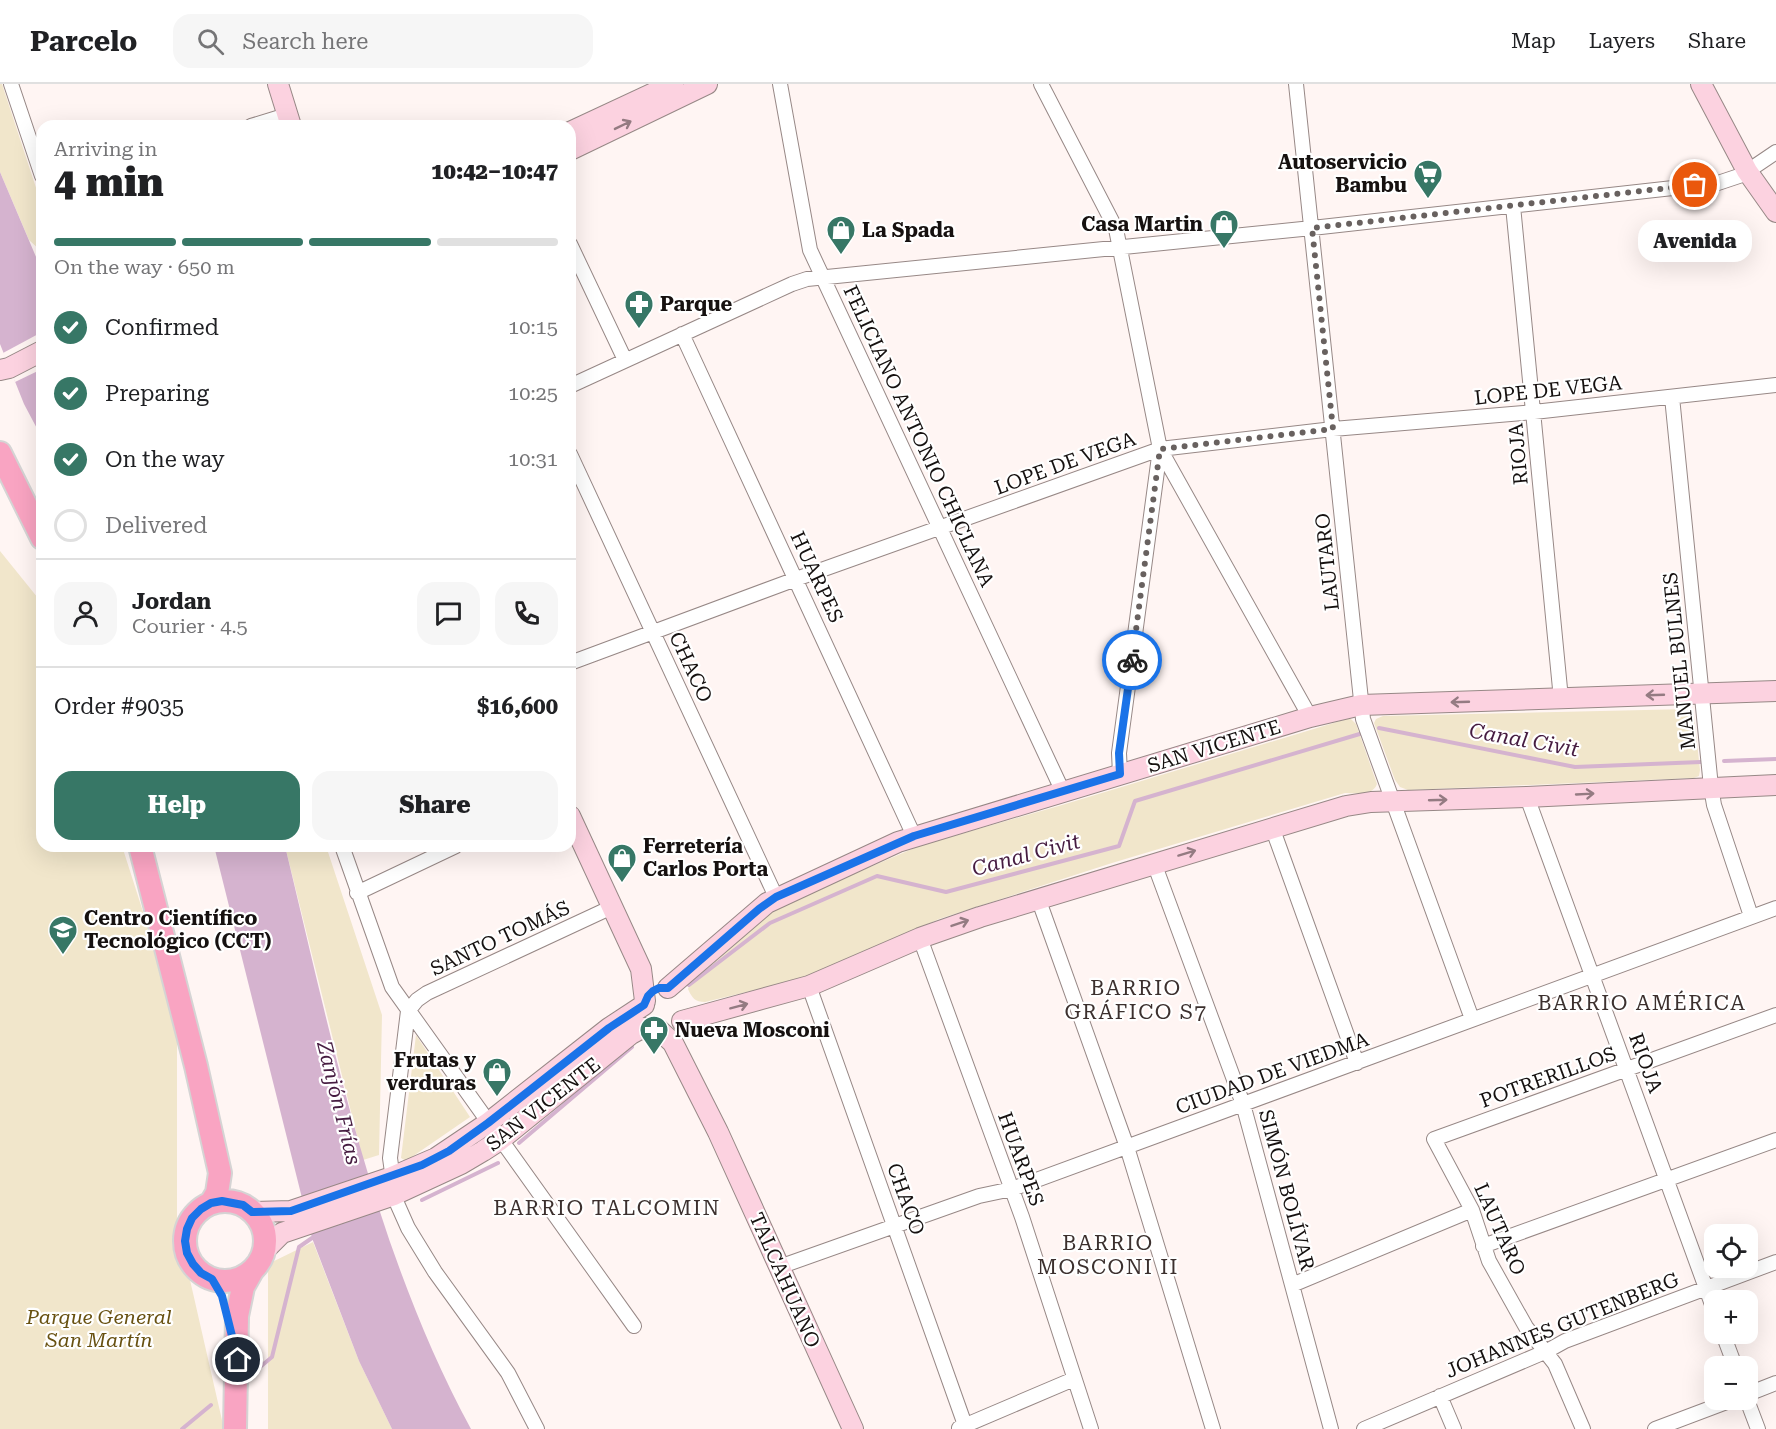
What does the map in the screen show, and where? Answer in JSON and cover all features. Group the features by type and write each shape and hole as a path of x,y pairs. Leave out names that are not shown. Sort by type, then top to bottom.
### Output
{"main road":[{"path":"278,84 289,120"},
{"path":"576,129 673,84"},
{"path":"576,147 708,84"},
{"path":"1704,85 1747,171 1776,212"},
{"path":"3,373 36,354"},
{"path":"0,453 36,526"},
{"path":"0,484 36,543"},
{"name":"SAN VICENTE","path":"667,988 776,897 914,836 1310,717 1361,705 1776,691"},
{"path":"576,829 641,969 646,1018 657,1028 670,1029 681,1022 809,986 920,938 1038,898 1346,806 1392,801 1776,785"},
{"path":"142,852 220,1173 217,1193 211,1203 192,1218 187,1229 185,1241 187,1253 201,1273 212,1279 233,1280 252,1271"},
{"path":"641,969 667,988 675,990 684,1000 686,1007 681,1022"},
{"path":"644,1003 653,991 667,988"},
{"name":"SAN VICENTE","path":"383,1189 436,1158 488,1123 644,1003"},
{"name":"TALCAHUANO","path":"681,1022 718,1132"},
{"name":"SAN VICENTE","path":"264,1251 282,1233 306,1215 461,1164 500,1140 631,1034 642,1028 657,1028"},
{"name":"TALCAHUANO","path":"657,1028 673,1043 718,1132 852,1429"},
{"path":"211,1135 230,1181 263,1230 264,1251 260,1262 243,1287 239,1299 235,1429"},
{"path":"211,1203 232,1202 247,1208"},
{"name":"SAN VICENTE","path":"247,1208 306,1215"},
{"path":"212,1279 222,1296 238,1360"}],"street":[{"name":"FELICIANO ANTONIO CHICLANA","path":"780,84 810,250 1063,792"},
{"path":"1041,84 1116,229 1160,449 1310,717"},
{"name":"LAUTARO","path":"1296,84 1363,719 1472,1019"},
{"path":"15,85 36,156"},
{"path":"576,383 792,284 823,277 1312,228 1718,183 1747,171 1776,152"},
{"name":"RIOJA","path":"1513,206 1561,699"},
{"path":"576,257 625,360"},
{"name":"HUARPES","path":"682,334 914,836"},
{"name":"LOPE DE VEGA","path":"576,661 652,631 1160,449 1333,429 1534,412 1776,385"},
{"name":"MANUEL BULNES","path":"1672,397 1711,787 1714,805 1751,916"},
{"path":"1120,774 1119,753 1160,449"},
{"name":"CHACO","path":"576,467 776,897"},
{"name":"RIOJA","path":"1527,797 1707,1290"},
{"path":"1272,827 1357,1063"},
{"path":"344,852 388,980 634,1326"},
{"path":"357,893 443,852"},
{"name":"SIMÓN BOLÍVAR","path":"1154,863 1243,1104 1331,1429"},
{"path":"1038,898 1127,1147 1213,1429"},
{"name":"SANTO TOMÁS","path":"408,1011 417,1000 428,993 612,907"},
{"name":"CIUDAD DE VIEDMA","path":"779,1268 979,1196 1012,1189 1776,908"},
{"name":"HUARPES","path":"920,938 1012,1189 1091,1429"},
{"name":"CHACO","path":"809,986 895,1225 961,1427"},
{"path":"408,1011 390,1158 383,1189 421,1251 508,1373 537,1429"},
{"name":"POTRERILLOS","path":"1434,1139 1776,1015"},
{"name":"LAUTARO","path":"1434,1139 1472,1210 1489,1262 1526,1327 1555,1364 1583,1429"},
{"path":"1484,1246 1776,1140"},
{"path":"1292,1285 1472,1210"},
{"name":"JOHANNES GUTENBERG","path":"1364,1429 1565,1341 1776,1262"},
{"path":"961,1427 1074,1378"},
{"path":"1758,1390 1776,1383"},
{"path":"1440,1396 1454,1429"},
{"path":"1655,1429 1705,1410"},
{"path":"1751,1410 1758,1429"}],"green space":[{"path":"0,84 2,84 36,188 36,246 29,240 0,172"},
{"name":"Parque General San Martín","path":"0,551 36,596 36,852 124,852 177,1018 177,1223 224,1429 0,1429"},
{"path":"1689,709 1694,715 1700,770 1699,776 1694,778 1408,790 1400,787 1395,780 1374,723 1376,719 1383,716"},
{"path":"1350,718 1356,724 1377,784 1368,792 1345,793 1112,863 939,919 812,976 705,1002 694,999 688,989 691,980 767,914 789,902 919,846"},
{"path":"286,852 328,852 382,1015 379,1155 363,1160"},
{"path":"416,1035 470,1117 406,1161 401,1158"},
{"path":"313,1242 359,1361 392,1429 268,1429 268,1264"}],"water":[{"path":"0,172 36,257 36,427 24,404 0,344"},
{"name":"Zanjón Frías","path":"216,852 286,852 339,1070 382,1217 407,1289 437,1360 471,1429 392,1429 359,1361 312,1238"}],"pier":[{"path":"36,335 36,372 15,382 3,353"}],"waterway":[{"name":"Canal Civit","path":"1379,728 1575,767 1701,762"},
{"name":"Canal Civit","path":"689,985 770,923 877,876 946,892 1119,846 1135,801 1363,733"},
{"name":"Canal Civit","path":"1724,761 1776,759"},
{"name":"Canal Civit","path":"519,1143 632,1047"},
{"name":"Canal Civit","path":"422,1200 498,1163"},
{"name":"Canal Civit","path":"254,1372 272,1357 299,1247 312,1238"},
{"name":"Canal Civit","path":"182,1429 211,1405"}],"way so far":[{"path":"1132,660 1160,449 1333,429 1312,228 1695,185"}],"place":[{"name":"Avenida","path":"1695,185"},
{"name":"Autoservicio Bambu","path":"1428,200"},
{"name":"Casa Martin","path":"1224,250"},
{"name":"La Spada","path":"841,256"},
{"name":"Parque","path":"639,330"},
{"name":"Ferretería Carlos Porta","path":"622,884"},
{"name":"Centro Científico Tecnológico (CCT)","path":"63,956"},
{"name":"Nueva Mosconi","path":"654,1056"},
{"name":"Frutas y verduras","path":"497,1098"}],"district":[{"name":"BARRIO GRÁFICO S7","path":"1136,1000"},
{"name":"BARRIO AMÉRICA","path":"1642,1003"},
{"name":"BARRIO TALCOMIN","path":"607,1208"},
{"name":"BARRIO MOSCONI II","path":"1108,1255"}],"route":[{"path":"238,1360 222,1296 212,1279 201,1273 187,1253 185,1241 187,1229 192,1218 201,1209 211,1203 222,1201 243,1205 252,1212 291,1211 422,1165 466,1140 609,1028 644,1005 653,991 668,988 776,897 914,836 1120,774 1119,753 1132,660"}]}
